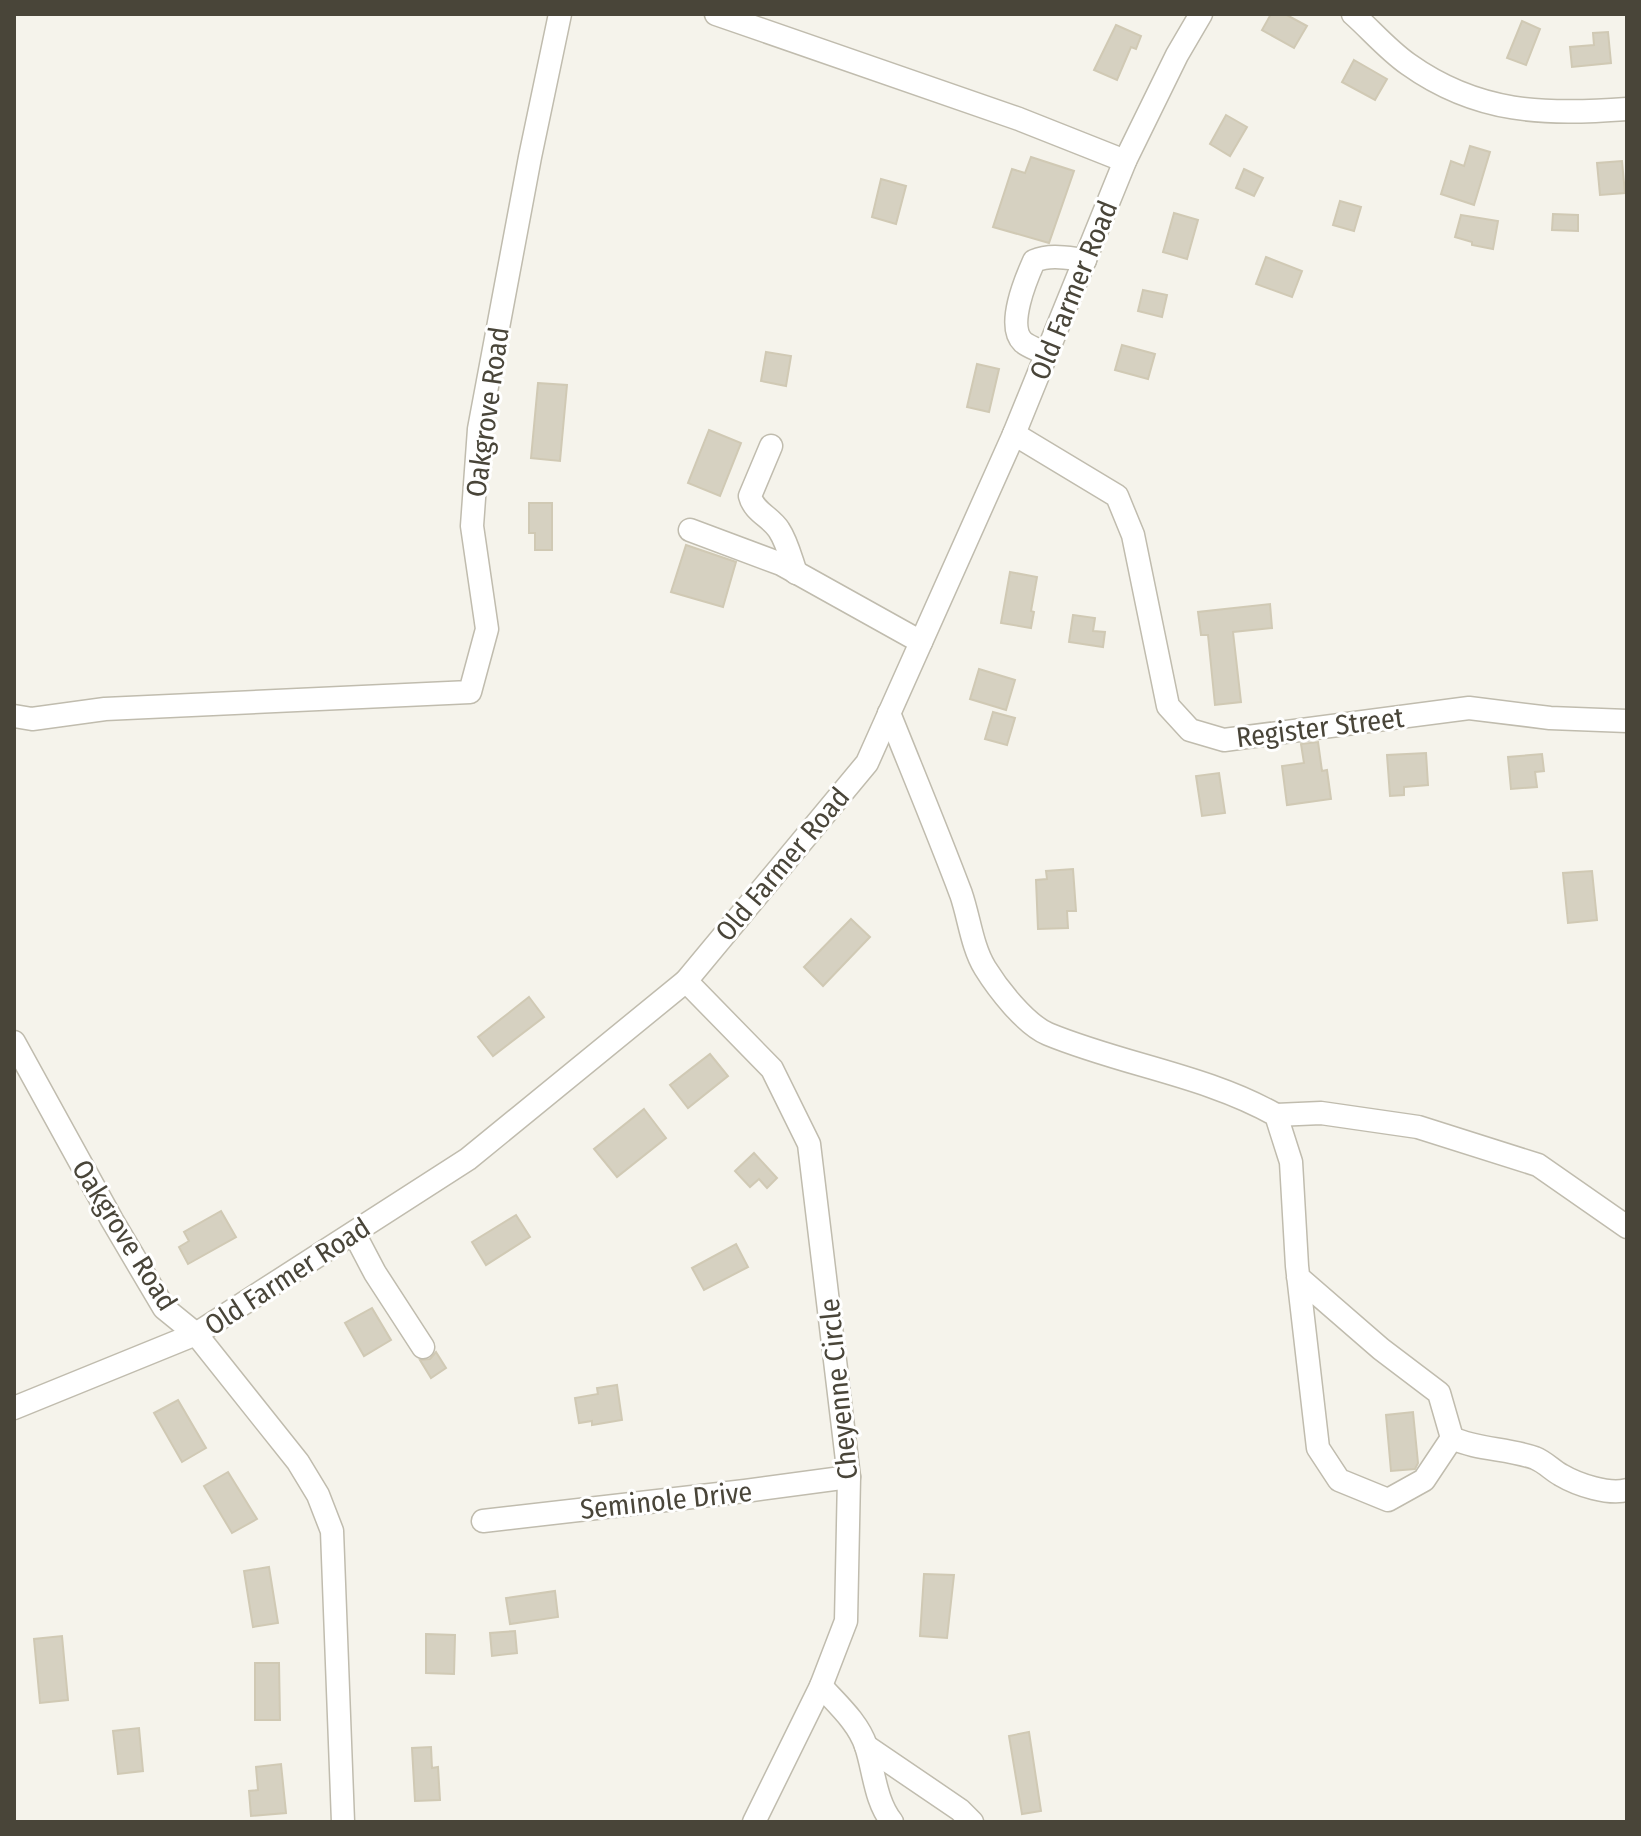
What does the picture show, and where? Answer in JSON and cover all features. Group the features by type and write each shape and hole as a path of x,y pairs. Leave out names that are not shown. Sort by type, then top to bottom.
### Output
{"street":[{"name":"Oakgrove Road","path":"14,716 32,719 105,709 470,692 487,629 472,526 479,429 560,14"},
{"path":"716,14 1019,119 1125,161"},
{"name":"Old Farmer Road","path":"14,1408 196,1334 468,1159 686,981 867,763 1014,434 1125,161 1177,55 1201,14"},
{"path":"1353,14 1407,64 1459,94 1515,110 1595,112 1627,109"},
{"path":"1046,354 1023,342 1015,327 1015,318 1034,261 1054,256 1085,260"},
{"name":"Register Street","path":"1014,434 1117,496 1133,535 1168,706 1190,730 1224,740 1469,708 1550,718 1627,721"},
{"path":"771,446 750,496 752,504 781,532 796,573"},
{"path":"690,530 781,564 921,642"},
{"path":"889,713 962,896 983,966 1010,1002 1044,1032 1114,1058 1217,1086 1276,1115 1321,1113 1418,1127 1538,1165 1627,1227"},
{"name":"Cheyenne Circle","path":"686,981 772,1069 809,1144 849,1477 846,1621 821,1686 754,1822"},
{"name":"Oakgrove Road","path":"14,1042 164,1308 196,1334 298,1462 318,1495 332,1531 343,1822"},
{"path":"1276,1115 1291,1162 1298,1277 1318,1448 1339,1480 1388,1500 1424,1480 1452,1438"},
{"path":"354,1233 375,1273 423,1347"},
{"path":"1298,1277 1381,1349 1439,1393 1452,1438 1471,1447 1489,1446 1539,1459 1562,1476 1595,1488 1627,1490"},
{"name":"Seminole Drive","path":"483,1521 849,1477"},
{"path":"821,1686 853,1722 866,1746 869,1769 892,1822"},
{"path":"866,1746 960,1810 972,1822"}],"building":[{"path":"1271,14 1285,14 1307,26 1294,48 1262,30"},
{"path":"1522,21 1540,29 1526,65 1507,58"},
{"path":"1116,25 1141,36 1136,49 1131,47 1117,80 1094,70"},
{"path":"1608,32 1611,63 1572,67 1570,47 1594,45 1593,33"},
{"path":"1354,60 1387,79 1375,100 1342,82"},
{"path":"1226,115 1247,127 1230,156 1210,144"},
{"path":"1470,146 1490,152 1474,205 1441,194 1451,161 1464,166"},
{"path":"1031,157 1074,171 1049,243 993,227 1012,169 1025,173"},
{"path":"1622,161 1625,193 1600,195 1597,163"},
{"path":"1244,169 1263,178 1254,196 1236,188"},
{"path":"881,179 906,186 896,224 872,217"},
{"path":"1340,201 1361,207 1354,231 1333,225"},
{"path":"1174,213 1198,220 1187,259 1163,252"},
{"path":"1553,214 1578,215 1578,231 1552,230"},
{"path":"1461,215 1498,221 1493,249 1472,245 1472,242 1455,237"},
{"path":"1266,257 1302,271 1292,297 1256,284"},
{"path":"1143,290 1167,295 1162,317 1138,311"},
{"path":"1122,345 1155,354 1148,379 1115,370"},
{"path":"766,352 791,356 786,386 761,381"},
{"path":"977,364 999,369 989,412 967,407"},
{"path":"538,383 567,385 560,461 531,458"},
{"path":"709,430 741,443 720,496 688,483"},
{"path":"529,503 552,503 552,550 535,550 535,533 529,533"},
{"path":"686,545 736,562 723,607 671,592"},
{"path":"1010,572 1037,577 1031,628 1001,623"},
{"path":"1270,604 1272,628 1233,632 1241,702 1215,705 1208,635 1201,635 1198,612"},
{"path":"1073,615 1095,618 1093,631 1105,632 1103,647 1069,642"},
{"path":"979,669 1015,680 1006,710 970,699"},
{"path":"993,712 1015,718 1007,745 985,739"},
{"path":"1318,742 1322,771 1327,770 1331,799 1287,805 1282,766 1304,763 1301,744"},
{"path":"1426,753 1428,785 1404,787 1404,795 1390,796 1387,755"},
{"path":"1542,754 1544,771 1535,772 1537,787 1511,789 1508,757"},
{"path":"1219,773 1225,813 1202,816 1196,776"},
{"path":"1073,869 1076,911 1067,911 1068,928 1038,929 1036,880 1047,879 1046,871"},
{"path":"1592,871 1597,920 1568,923 1563,873"},
{"path":"851,919 870,937 823,986 804,967"},
{"path":"529,997 544,1017 493,1056 478,1037"},
{"path":"710,1054 728,1076 688,1108 670,1085"},
{"path":"644,1109 666,1138 617,1177 594,1149"},
{"path":"754,1153 777,1178 767,1188 759,1179 750,1187 735,1171"},
{"path":"221,1211 236,1237 188,1264 179,1247 189,1241 184,1232"},
{"path":"516,1215 530,1237 486,1265 472,1242"},
{"path":"736,1244 748,1267 704,1290 692,1268"},
{"path":"372,1308 391,1340 364,1356 345,1323"},
{"path":"436,1352 446,1368 431,1378 420,1360 430,1359"},
{"path":"617,1385 622,1420 592,1425 592,1421 579,1423 575,1398 598,1394 597,1388"},
{"path":"178,1400 206,1448 182,1462 154,1413"},
{"path":"1413,1412 1418,1463 1415,1469 1391,1471 1386,1415"},
{"path":"228,1472 257,1519 232,1533 204,1486"},
{"path":"269,1567 278,1623 253,1627 244,1571"},
{"path":"924,1574 954,1575 947,1638 920,1636"},
{"path":"555,1591 558,1617 510,1624 506,1598"},
{"path":"515,1631 517,1653 492,1656 490,1633"},
{"path":"426,1634 455,1635 454,1674 426,1673"},
{"path":"62,1636 68,1700 40,1703 34,1639"},
{"path":"255,1663 279,1663 280,1720 255,1720"},
{"path":"139,1728 143,1771 118,1774 113,1731"},
{"path":"1029,1732 1041,1811 1022,1814 1009,1736"},
{"path":"431,1747 432,1768 438,1767 440,1800 415,1801 412,1748"},
{"path":"281,1764 286,1813 251,1816 249,1791 258,1790 256,1767"}]}
